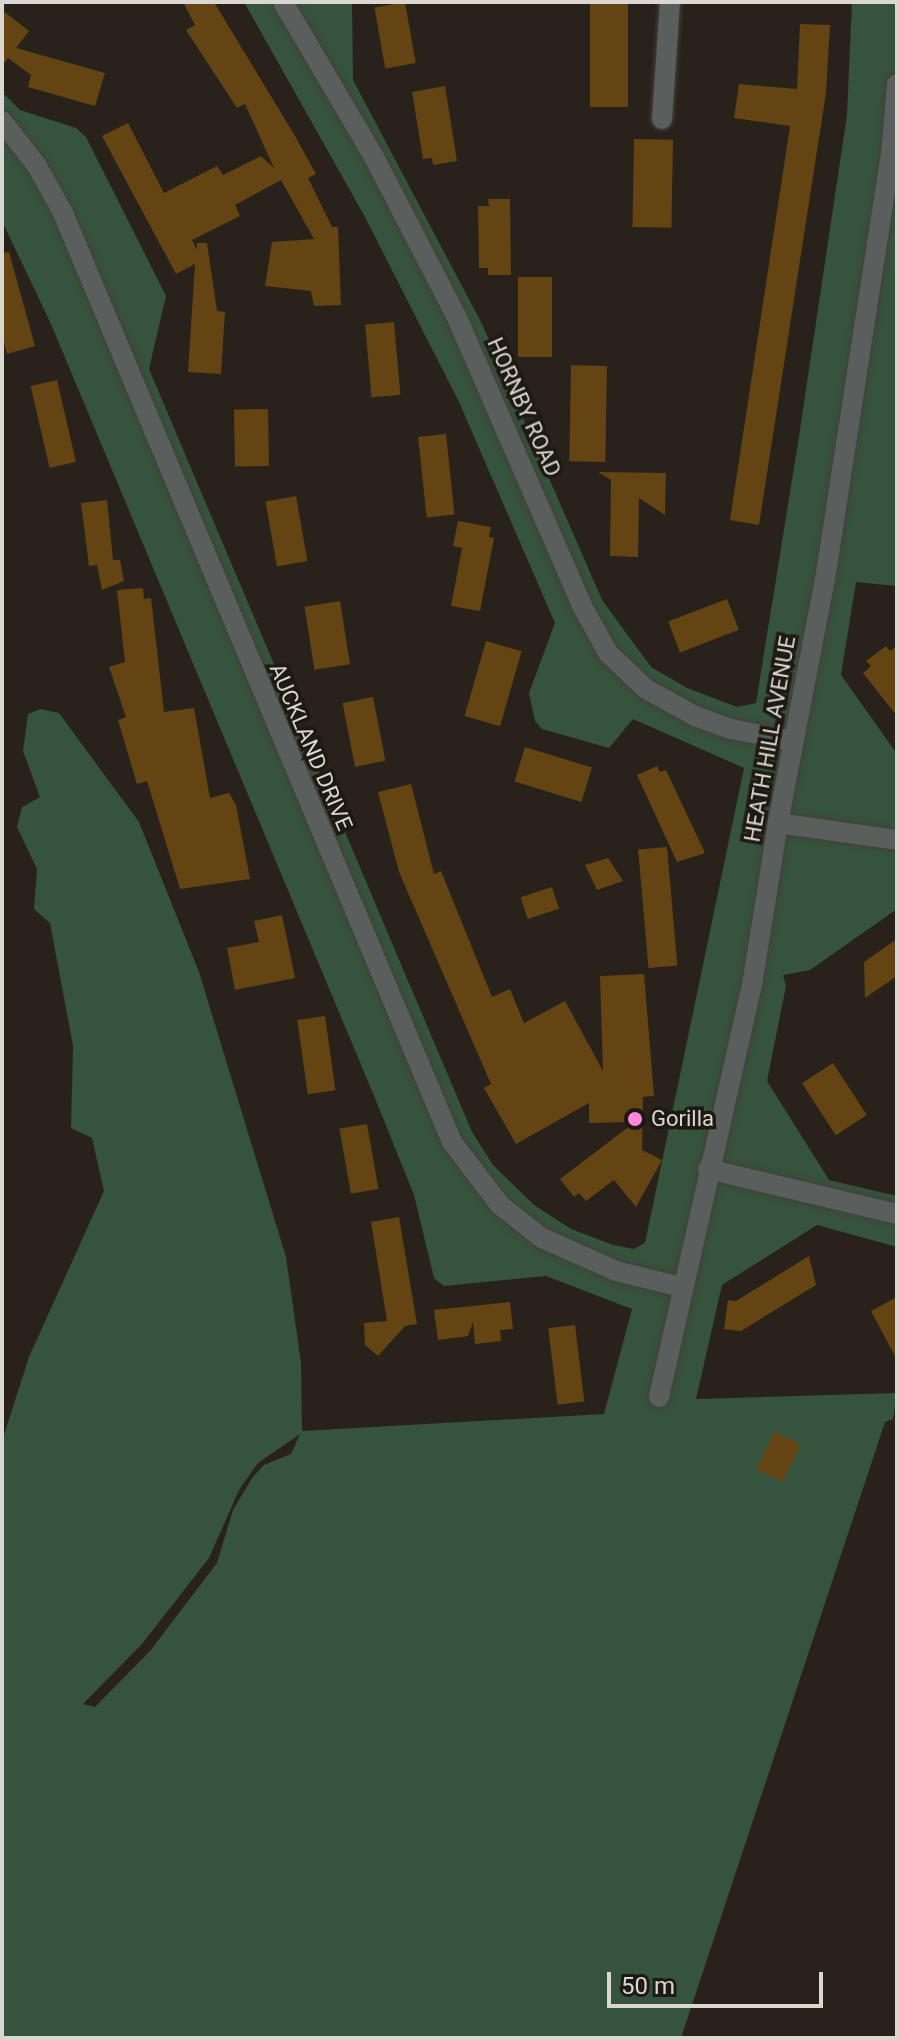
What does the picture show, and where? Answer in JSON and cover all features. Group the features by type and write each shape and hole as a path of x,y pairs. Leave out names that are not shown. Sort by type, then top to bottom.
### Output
{"street":[{"name":"HORNBY ROAD","path":"283,2 374,157 457,318 600,640 639,683 695,716 794,741"},
{"path":"662,119 670,2"},
{"name":"HEATH HILL AVENUE","path":"659,1397 681,1287 753,979 842,469 891,155 897,84"},
{"name":"AUCKLAND DRIVE","path":"2,121 37,166 63,213 452,1142 491,1195 542,1238 616,1271 681,1287"},
{"path":"778,823 897,840"},
{"path":"708,1169 897,1214"}],"green space":[{"path":"244,2 352,2 353,80 482,324 602,600 651,667 687,688 737,707 756,703 847,115 852,2 897,2 897,586 856,582 841,675 897,754 897,909 810,970 783,975 786,986 767,1081 829,1180 897,1196 897,1247 817,1225 722,1285 696,1399 897,1393 893,1419 885,1422 681,2038 2,2038 2,1441 29,1357 104,1191 92,1138 71,1128 73,1046 50,923 34,909 37,869 17,827 22,807 40,797 23,751 28,714 40,709 59,713 139,822 199,972 286,1257 301,1363 302,1431 604,1414 632,1309 546,1276 444,1286 434,1278 414,1195 377,1103 51,324 2,221 2,92 20,110 76,128 86,137 166,296 149,369 472,1132 493,1165 534,1205 571,1229 613,1245 634,1249 645,1243 744,768 633,719 609,748 542,729 535,721 529,693 555,623 459,402 365,217","holes":["300,1434 291,1454 264,1465 252,1478 233,1510 217,1563 150,1651 95,1707 83,1704 142,1644 209,1558 239,1490 258,1463"]}],"building":[{"path":"183,2 214,2 316,174 308,178 332,227 338,227 341,305 314,306 311,291 265,286 272,242 314,239 281,180 235,205 240,216 192,240 197,250 197,243 207,243 217,311 225,312 221,374 188,372 195,264 176,274 102,136 128,123 164,193 217,166 223,175 261,156 274,168 245,104 237,108 186,30 195,25"},
{"path":"405,2 416,63 385,68 374,7"},
{"path":"590,2 628,2 628,107 590,107"},
{"path":"2,10 29,31 16,48 105,73 95,106 28,87 31,75 8,58 2,66"},
{"path":"800,24 830,25 826,93 759,525 730,520 790,126 734,118 739,84 797,89"},
{"path":"445,86 457,161 433,165 432,158 423,159 412,92"},
{"path":"634,139 673,140 671,228 632,227"},
{"path":"488,199 510,199 511,275 488,275 488,268 479,268 478,206 489,206"},
{"path":"9,252 35,346 7,354 2,335 2,253"},
{"path":"518,277 552,277 552,357 518,357"},
{"path":"394,322 400,395 371,397 365,325"},
{"path":"571,365 607,366 605,462 569,461"},
{"path":"57,380 76,462 50,468 31,386"},
{"path":"268,409 269,466 235,467 234,410"},
{"path":"446,434 454,515 427,517 418,437"},
{"path":"598,472 666,473 665,515 639,498 638,557 610,556 611,480"},
{"path":"296,496 307,561 277,566 265,501"},
{"path":"107,500 113,560 120,560 124,581 102,590 97,565 89,566 81,503"},
{"path":"458,521 491,527 489,537 494,538 480,611 451,606 462,548 453,546"},
{"path":"143,588 144,599 151,598 164,712 194,708 210,798 229,793 236,805 250,879 180,889 147,781 137,784 118,720 126,717 109,667 125,662 117,590"},
{"path":"727,599 739,630 680,652 668,622"},
{"path":"340,601 350,664 314,670 304,607"},
{"path":"486,641 522,651 500,726 465,716"},
{"path":"886,646 890,651 897,646 897,716 863,673 871,666 866,661"},
{"path":"373,697 385,761 355,767 343,703"},
{"path":"525,747 592,767 581,802 514,781"},
{"path":"657,766 660,772 666,770 705,853 677,862 637,775"},
{"path":"411,784 434,874 441,871 492,997 510,989 524,1023 565,1001 603,1071 600,976 644,974 654,1096 643,1097 642,1150 662,1160 636,1207 614,1180 586,1201 579,1193 574,1197 560,1179 635,1122 589,1123 589,1103 516,1144 484,1088 491,1084 399,872 378,792"},
{"path":"667,847 677,966 648,968 638,850"},
{"path":"608,858 623,881 597,890 585,865"},
{"path":"552,887 559,909 528,919 521,897"},
{"path":"282,915 295,978 235,990 227,948 259,942 254,921"},
{"path":"897,939 897,976 865,998 864,962"},
{"path":"325,1016 335,1090 308,1094 297,1020"},
{"path":"833,1063 867,1115 836,1135 802,1083"},
{"path":"367,1124 378,1189 351,1194 339,1129"},
{"path":"399,1217 417,1324 405,1326 378,1356 365,1345 364,1323 387,1321 371,1222"},
{"path":"809,1256 816,1285 741,1331 724,1329 728,1300 736,1301"},
{"path":"897,1297 897,1360 871,1311"},
{"path":"510,1302 513,1329 500,1330 501,1341 475,1344 473,1322 468,1336 438,1340 434,1310"},
{"path":"575,1325 584,1401 558,1405 548,1328"},
{"path":"774,1432 800,1444 783,1481 757,1469"}],"place":[{"name":"Gorilla","path":"635,1119"}]}
